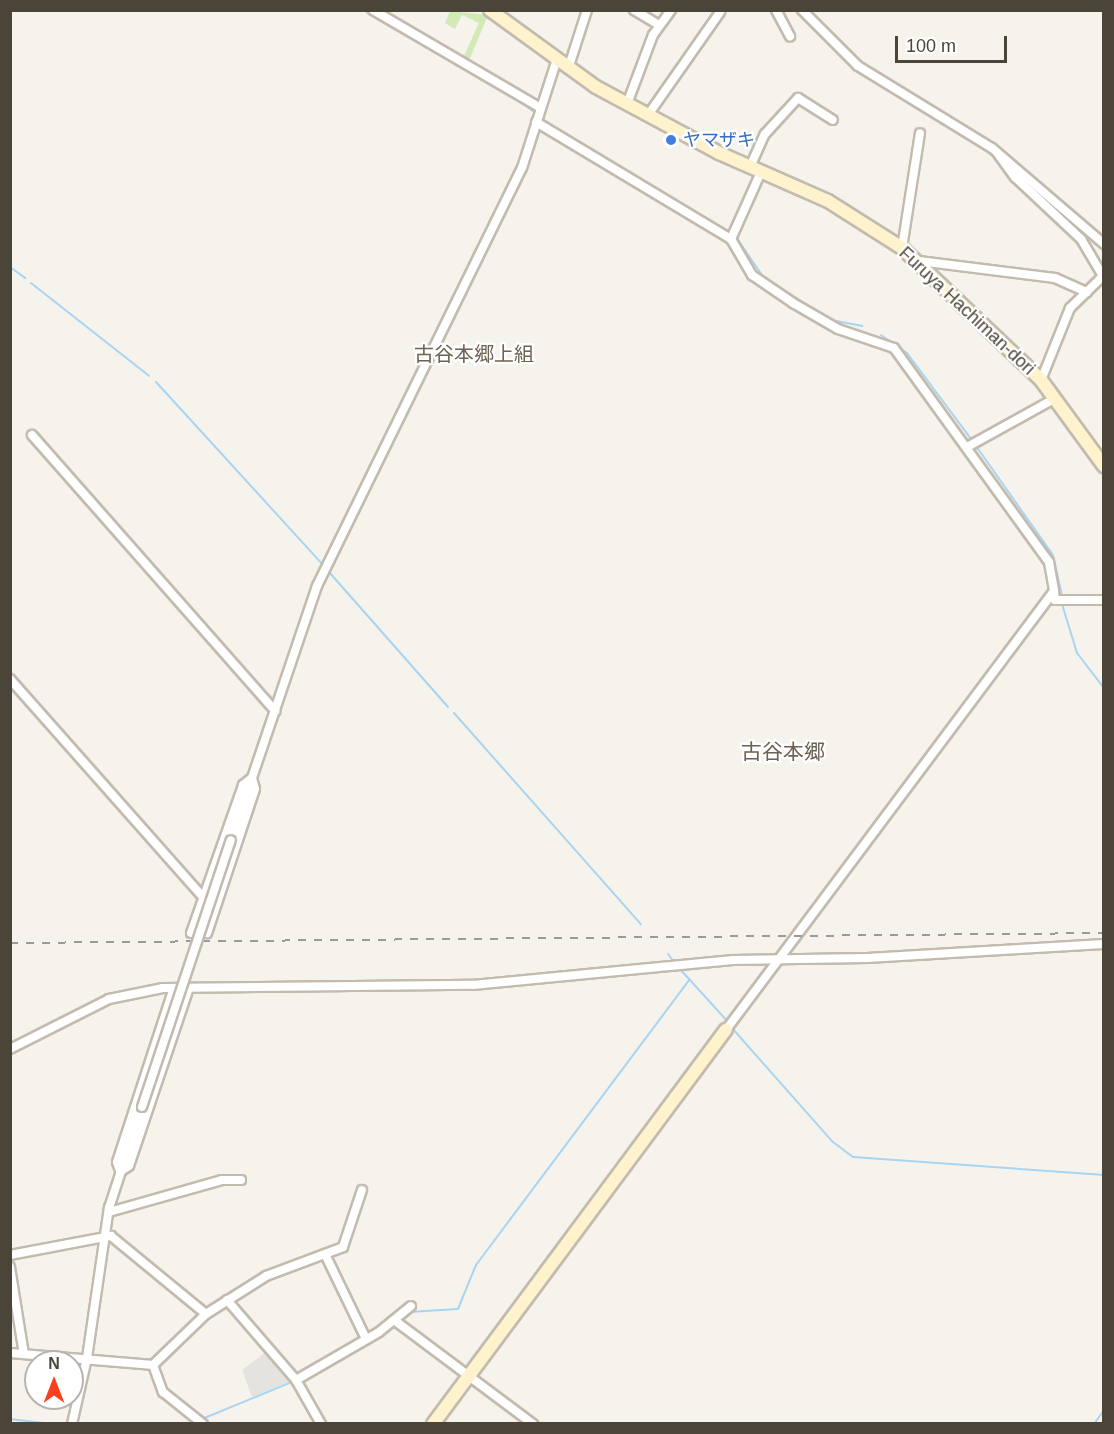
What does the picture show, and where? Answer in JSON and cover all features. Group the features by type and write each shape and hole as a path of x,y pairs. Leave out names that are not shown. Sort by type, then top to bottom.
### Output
{"street":[{"path":"373,10 539,107"},
{"name":"Furuya Hachiman-dori","path":"490,10 556,62 627,104 755,169 828,201 902,248 919,261 1041,380 1052,400 1104,466"},
{"path":"634,10 659,25"},
{"path":"627,104 659,25 671,10"},
{"path":"776,10 790,36"},
{"path":"802,10 872,77 998,152 1104,244"},
{"path":"568,69 587,11"},
{"path":"648,115 720,12"},
{"path":"72,1424 87,1359 109,1212 120,1172 317,586 522,168 539,107 556,62"},
{"path":"731,239 765,134 798,98 833,120"},
{"path":"536,122 731,239 752,275 783,297 838,329 894,348 969,446 1049,562 1055,600 1104,600"},
{"path":"902,248 920,134"},
{"path":"998,152 1015,177 1081,238 1103,276 1070,308 1041,380"},
{"path":"919,261 1054,278 1087,291"},
{"path":"969,446 1052,400"},
{"path":"32,435 275,711"},
{"path":"433,1424 1054,591"},
{"path":"10,679 204,898"},
{"path":"191,933 243,785 252,778"},
{"path":"207,933 255,789 252,778"},
{"path":"10,1049 109,999 174,988 473,985 779,959 1104,944"},
{"path":"120,1172 117,1162 174,988"},
{"path":"120,1172 129,1166 189,988"},
{"path":"109,1212 222,1180 242,1180"},
{"path":"84,1359 153,1365 206,1314 227,1300 266,1276 343,1247 362,1190"},
{"path":"10,1255 105,1235 206,1314"},
{"path":"326,1254 366,1339"},
{"path":"10,1267 24,1354 10,1353"},
{"path":"227,1300 296,1380 321,1424"},
{"path":"296,1380 366,1339 411,1306"},
{"path":"394,1320 533,1424"},
{"path":"153,1365 163,1392 203,1424"}],"green space":[{"path":"450,11 488,15 469,61 463,58 479,23 462,15 455,29 445,23"}],"shaded area":[{"path":"267,1351 291,1381 252,1397 242,1370"}],"waterway":[{"path":"363,10 423,44"},
{"path":"515,97 533,111"},
{"path":"541,118 553,127"},
{"path":"704,218 731,233"},
{"path":"736,237 764,278"},
{"path":"10,267 25,278"},
{"path":"769,281 831,320 862,326"},
{"path":"31,283 149,376"},
{"path":"881,335 907,353 971,439"},
{"path":"156,382 322,564"},
{"path":"976,446 1053,555 1062,596"},
{"path":"329,572 448,707"},
{"path":"1062,604 1077,653 1104,688"},
{"path":"454,713 641,924"},
{"path":"668,954 674,962"},
{"path":"680,969 729,1023"},
{"path":"409,1312 458,1309 476,1265 689,980"},
{"path":"732,1028 833,1142 853,1157 1104,1175"},
{"path":"202,1419 294,1381"},
{"path":"1094,1424 1104,1410"},
{"path":"10,1419 52,1424"}],"railway":[{"path":"10,943 1104,933"}],"place":[{"name":"ヤマザキ","path":"671,140"}],"district":[{"name":"古谷本郷上組","path":"474,354"},
{"name":"古谷本郷","path":"783,752"}]}
